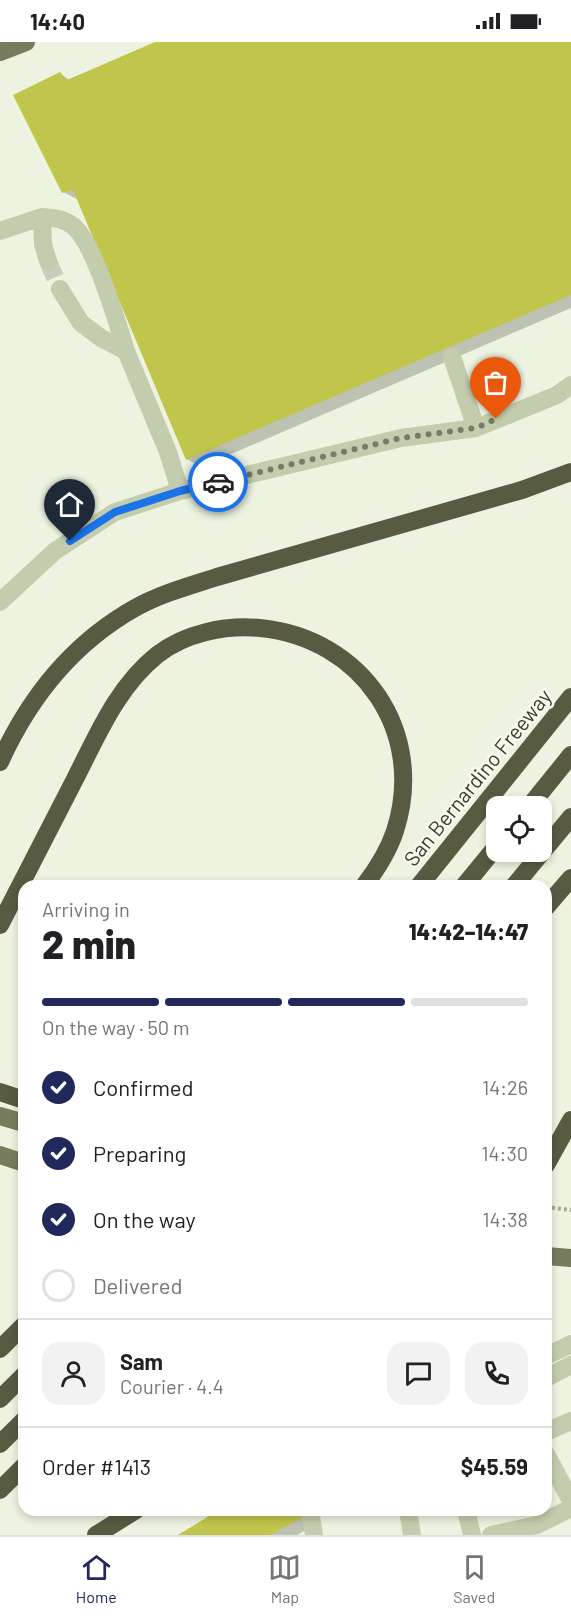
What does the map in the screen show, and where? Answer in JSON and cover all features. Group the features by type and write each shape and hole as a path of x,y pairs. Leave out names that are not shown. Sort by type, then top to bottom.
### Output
{"highway":[{"path":"0,762 27,709 62,666 90,639 136,608 197,583 522,490 571,472"},
{"path":"23,880 103,724 124,689 146,664 167,648 194,636 228,628 245,627 270,629 310,639 360,672 380,699 396,734 400,754 402,790 398,820 389,847 382,862 368,880"},
{"name":"San Bernardino Freeway","path":"424,880 571,697"},
{"path":"538,796 571,755"},
{"path":"519,880 571,817"},
{"path":"469,880 486,859"},
{"path":"552,900 571,878"},
{"path":"0,925 18,890"},
{"path":"0,1092 18,1098"},
{"path":"552,1154 571,1120"},
{"path":"0,1349 18,1331"},
{"path":"0,1399 18,1381"},
{"path":"0,1444 18,1426"},
{"path":"0,1490 18,1472"},
{"path":"96,1535 126,1516"}],"main road":[{"path":"0,52 26,42"},
{"path":"0,1116 18,1121"},
{"path":"0,1155 18,1161"},
{"path":"552,1256 571,1258"}],"lane":[{"path":"0,231 42,217 61,219 75,227 85,242 114,310 126,351 168,452 180,491"},
{"path":"42,217 42,244 48,261"},
{"path":"60,289 81,323 101,338 126,351"},
{"path":"452,357 476,428"},
{"path":"0,602 55,551 115,512 180,491 401,438 476,428 558,395 571,385"},
{"path":"552,1353 571,1344"},
{"path":"552,1375 571,1365"},
{"path":"552,1429 571,1421"},
{"path":"552,1465 571,1501"},
{"path":"491,1535 536,1524 571,1508"},
{"path":"311,1516 314,1535"},
{"path":"409,1516 412,1535"},
{"path":"467,1516 472,1535"}],"path":[{"path":"552,1208 571,1210"}],"building":[{"path":"155,42 571,42 571,295 186,460 73,190 62,193 13,95 60,72 67,80"},
{"path":"209,1516 302,1516 302,1518 270,1535 178,1535"}],"tunnel":[{"path":"48,261 60,289"}],"way so far":[{"path":"218,482 401,438 476,428 496,419"}],"route":[{"path":"70,541 115,512 180,491 218,482"}]}
